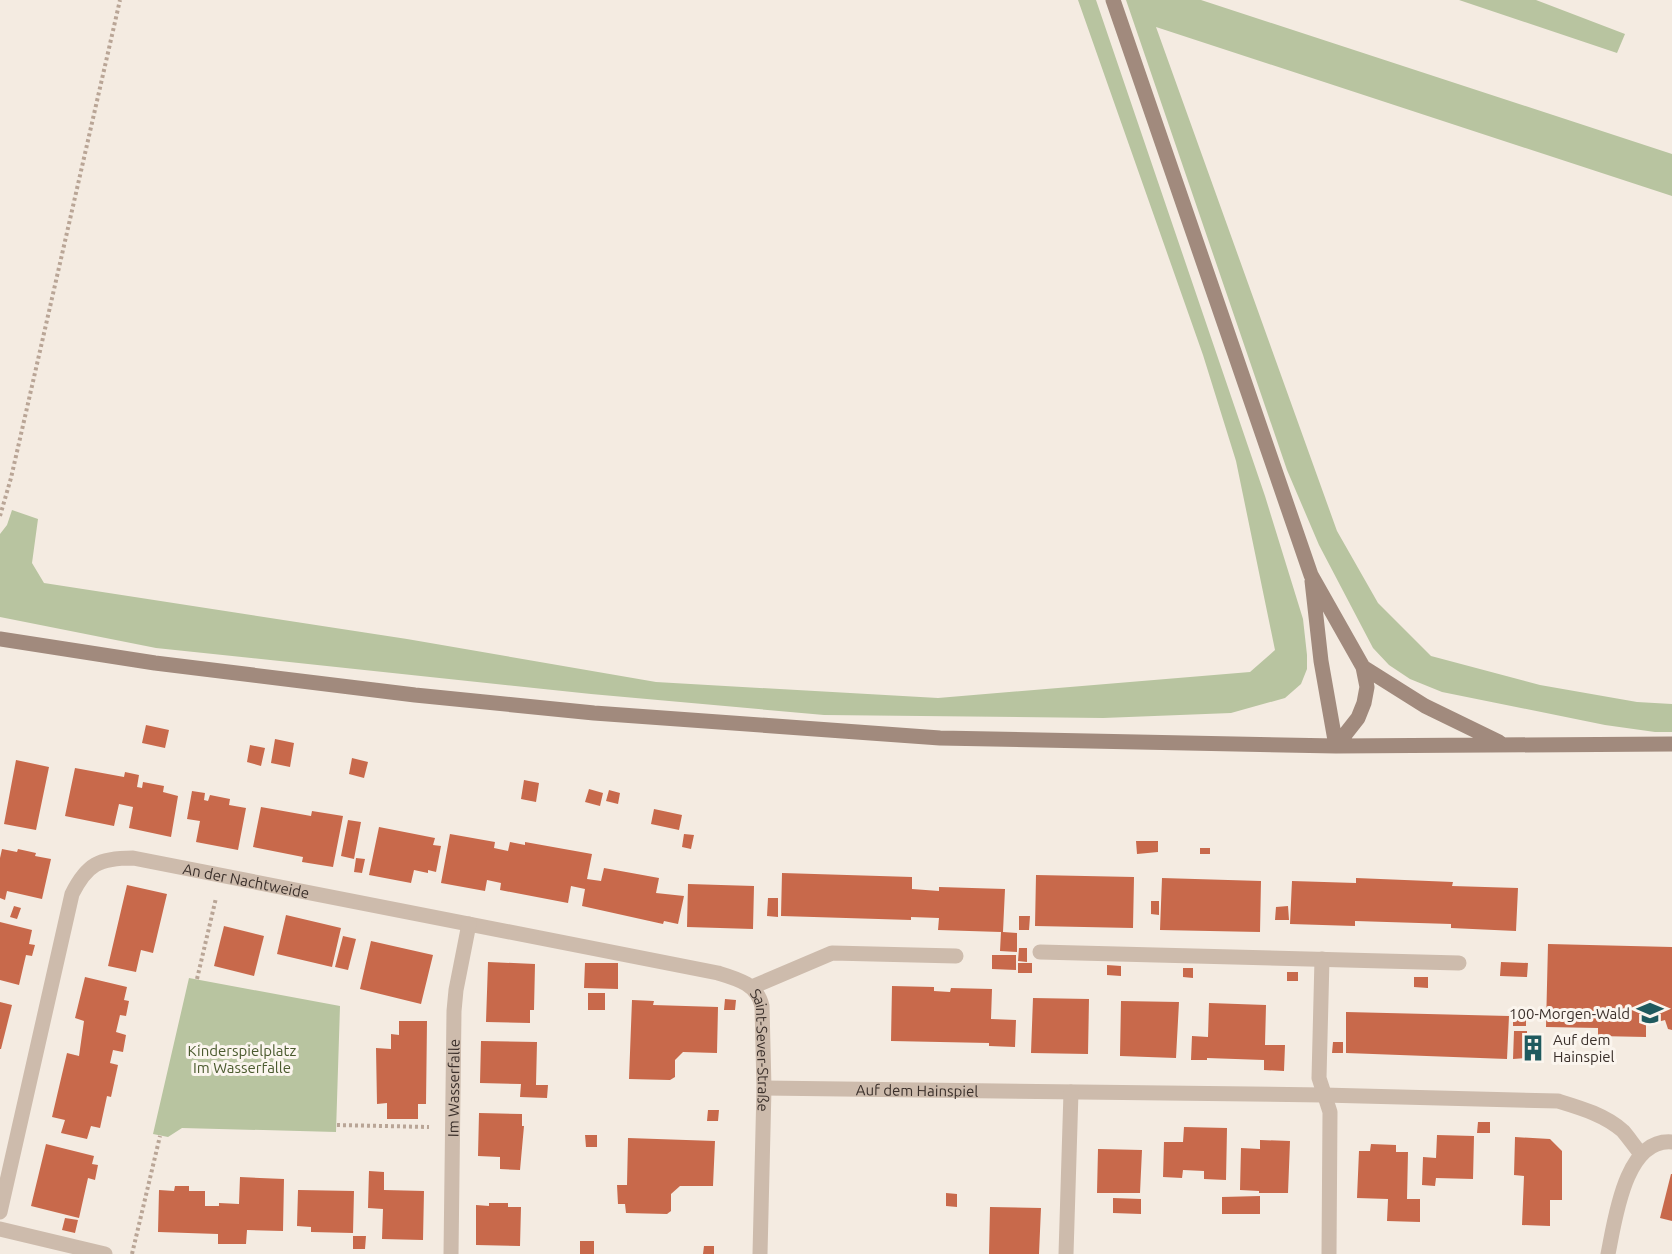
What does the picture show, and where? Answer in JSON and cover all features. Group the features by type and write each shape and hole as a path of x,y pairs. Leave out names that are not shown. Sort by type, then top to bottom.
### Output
{"main road":[{"path":"1113,0 1311,575 1363,667 1367,687 1365,704 1353,725 1336,746"},
{"path":"1311,575 1321,661 1336,746"},
{"path":"0,639 155,663 403,693 594,713 940,738 1336,746 1672,744"},
{"path":"1363,667 1432,710 1504,745"}],"street":[{"name":"An der Nachtweide","path":"0,1212 72,894 80,878 98,862 113,858 133,858 718,973 738,979 752,987"},
{"name":"Im Wasserfalle","path":"451,1254 454,1011 469,924"},
{"path":"1040,952 1459,963"},
{"name":"Saint-Sever-Straße","path":"760,1254 764,1088 762,1006 760,997 752,987 832,953 956,956"},
{"path":"1322,959 1319,1078 1330,1112 1329,1253"},
{"name":"Auf dem Hainspiel","path":"764,1088 1323,1095 1558,1101 1586,1109 1604,1118 1623,1131 1641,1154"},
{"path":"1066,1254 1071,1092"},
{"path":"1608,1254 1623,1192 1631,1170 1641,1154 1652,1146 1672,1142"},
{"path":"0,1229 105,1254"}],"path":[{"path":"0,516 120,0"},
{"path":"197,980 221,875"},
{"path":"337,1125 451,1127"},
{"path":"132,1254 160,1136"}],"green space":[{"path":"1078,0 1096,0 1265,496 1303,619 1307,669 1301,684 1285,698 1231,713 1103,718 824,715 591,694 156,648 0,617 0,534 7,525 12,510 38,519 32,563 44,583 407,639 656,682 938,698 1250,672 1275,650 1236,461 1203,355"},
{"path":"1126,0 1201,0 1672,154 1672,196 1156,27 1337,531 1378,603 1431,656 1540,685 1637,702 1672,704 1672,732 1605,725 1442,692 1410,679 1389,665 1373,648 1319,545 1287,470"},
{"path":"1459,0 1536,0 1625,34 1617,53"},
{"name":"Kinderspielplatz Im Wasserfalle","path":"189,978 340,1006 336,1132 182,1128 168,1137 153,1134"}],"building":[{"path":"146,725 169,730 165,748 142,743"},
{"path":"275,739 294,743 290,767 271,763"},
{"path":"250,745 265,748 261,766 247,762"},
{"path":"352,758 368,762 364,778 349,774"},
{"path":"16,760 49,767 36,830 4,824"},
{"path":"75,768 124,777 125,772 139,775 137,787 142,788 143,782 164,786 163,792 178,796 171,837 129,828 133,807 119,804 114,826 65,816"},
{"path":"524,780 539,783 536,802 521,799"},
{"path":"589,789 603,793 600,806 585,802"},
{"path":"609,790 620,793 618,804 606,801"},
{"path":"192,791 205,793 204,800 208,801 210,795 230,799 229,805 246,808 238,850 196,842 200,821 187,819"},
{"path":"261,807 311,816 312,811 343,816 333,867 302,862 303,857 253,847"},
{"path":"654,809 682,815 679,830 651,824"},
{"path":"348,820 361,822 354,859 341,856"},
{"path":"379,827 435,838 433,845 441,846 436,872 414,870 411,883 369,875"},
{"path":"450,834 495,842 494,848 508,851 510,842 525,845 525,842 592,854 587,879 601,881 604,868 659,878 656,893 684,896 678,924 664,921 663,924 582,906 585,889 571,886 568,903 500,890 501,883 487,880 485,891 441,883"},
{"path":"684,834 694,835 691,849 682,847"},
{"path":"1136,841 1158,841 1158,852 1137,854"},
{"path":"1200,848 1210,848 1210,854 1200,854"},
{"path":"2,849 17,852 18,849 51,859 42,899 7,891 5,900 0,898"},
{"path":"356,858 365,859 362,873 354,872"},
{"path":"782,873 912,877 912,889 939,891 939,887 1005,889 1003,932 1017,933 1017,952 1000,951 1001,932 938,930 939,918 911,917 911,920 781,916"},
{"path":"1036,875 1134,877 1133,928 1035,926"},
{"path":"1162,878 1261,881 1260,932 1160,930"},
{"path":"1356,878 1453,882 1452,886 1518,888 1516,931 1451,928 1451,924 1355,921 1355,926 1290,924 1292,881 1356,883"},
{"path":"688,884 754,886 753,929 687,927"},
{"path":"127,885 167,894 153,953 141,950 136,972 108,966"},
{"path":"768,898 778,898 778,917 767,916"},
{"path":"1151,901 1159,901 1159,915 1151,914"},
{"path":"14,906 21,908 17,919 10,917"},
{"path":"1288,906 1289,920 1275,920 1276,907"},
{"path":"286,915 341,928 332,967 277,954"},
{"path":"1019,916 1030,916 1029,930 1019,930"},
{"path":"0,922 32,930 29,944 35,945 32,956 26,955 19,985 0,980"},
{"path":"224,926 264,936 254,976 214,966"},
{"path":"343,936 356,939 348,970 335,967"},
{"path":"371,941 433,955 421,1004 360,989"},
{"path":"1548,944 1672,947 1672,1030 1668,1029 1665,1020 1646,1025 1646,1037 1598,1036 1598,1028 1546,1027"},
{"path":"1019,948 1027,948 1027,962 1018,961"},
{"path":"992,955 1016,955 1016,970 992,969"},
{"path":"488,962 535,964 534,1010 530,1010 530,1023 486,1022"},
{"path":"1501,962 1528,963 1527,977 1500,976"},
{"path":"585,963 618,963 618,989 584,988"},
{"path":"1018,963 1032,963 1032,973 1018,973"},
{"path":"1107,965 1121,966 1121,976 1107,975"},
{"path":"1183,968 1193,968 1193,978 1183,977"},
{"path":"1287,972 1298,972 1298,981 1287,981"},
{"path":"85,977 127,987 124,1000 129,1001 126,1016 120,1015 116,1032 126,1035 123,1052 113,1050 110,1063 118,1065 111,1097 107,1096 100,1128 91,1126 87,1139 61,1133 65,1120 52,1117 67,1053 79,1056 84,1021 75,1018"},
{"path":"1414,977 1428,977 1428,988 1414,987"},
{"path":"892,986 934,987 934,991 950,992 951,988 992,989 991,1019 1016,1020 1015,1047 989,1046 989,1043 891,1041"},
{"path":"588,993 605,993 605,1010 588,1010"},
{"path":"1033,998 1089,999 1088,1054 1031,1053"},
{"path":"725,999 736,1000 735,1010 724,1010"},
{"path":"632,1000 654,1001 653,1005 718,1007 717,1053 683,1052 675,1060 675,1077 670,1080 629,1079"},
{"path":"1121,1001 1179,1002 1176,1058 1120,1056"},
{"path":"0,1002 12,1005 1,1049 0,1049"},
{"path":"1209,1003 1266,1005 1265,1045 1285,1045 1284,1071 1264,1070 1264,1060 1207,1058 1207,1060 1191,1060 1192,1036 1208,1037"},
{"path":"1346,1012 1509,1016 1507,1059 1346,1053"},
{"path":"1513,1014 1526,1014 1526,1026 1513,1026"},
{"path":"399,1021 427,1021 426,1104 418,1104 418,1119 387,1119 387,1103 377,1104 376,1048 391,1049 391,1034 399,1035"},
{"path":"1514,1031 1527,1031 1527,1039 1539,1039 1539,1057 1513,1059"},
{"path":"481,1041 537,1042 536,1085 548,1085 547,1098 520,1097 521,1084 480,1083"},
{"path":"1333,1042 1343,1042 1343,1053 1332,1053"},
{"path":"708,1110 719,1110 718,1121 707,1121"},
{"path":"479,1113 522,1114 522,1126 524,1126 520,1170 500,1169 500,1157 478,1156"},
{"path":"1478,1122 1490,1122 1490,1133 1477,1133"},
{"path":"1184,1127 1227,1128 1226,1180 1204,1179 1204,1171 1183,1170 1182,1178 1163,1177 1164,1142 1183,1142"},
{"path":"585,1135 597,1135 597,1147 586,1147"},
{"path":"1437,1135 1474,1136 1473,1179 1436,1178 1435,1186 1422,1185 1423,1157 1436,1158"},
{"path":"1515,1137 1550,1139 1562,1151 1562,1200 1550,1200 1550,1226 1522,1225 1524,1176 1514,1175"},
{"path":"628,1138 715,1141 713,1186 680,1186 671,1194 671,1211 667,1214 626,1213 625,1204 618,1204 617,1185 627,1185"},
{"path":"1260,1140 1290,1141 1288,1193 1259,1193 1259,1191 1240,1190 1241,1148 1260,1149"},
{"path":"46,1144 94,1156 92,1164 98,1165 95,1180 88,1178 79,1218 31,1206"},
{"path":"1371,1144 1396,1145 1396,1152 1408,1152 1407,1199 1420,1199 1420,1222 1387,1221 1388,1199 1357,1198 1359,1151 1370,1151"},
{"path":"1098,1149 1142,1150 1140,1193 1097,1193"},
{"path":"369,1171 384,1172 384,1190 424,1191 423,1240 382,1239 383,1209 368,1208"},
{"path":"1672,1174 1672,1221 1660,1218"},
{"path":"240,1177 284,1179 283,1231 247,1230 246,1244 218,1244 218,1234 158,1232 159,1190 174,1191 175,1186 189,1186 189,1191 205,1191 205,1206 219,1206 219,1203 239,1204"},
{"path":"298,1190 354,1191 353,1233 311,1232 311,1227 297,1226"},
{"path":"946,1193 957,1194 957,1207 946,1206"},
{"path":"1260,1196 1260,1214 1222,1214 1222,1197"},
{"path":"1113,1198 1141,1199 1141,1214 1113,1213"},
{"path":"489,1203 508,1203 508,1207 521,1207 520,1246 476,1245 476,1205 489,1206"},
{"path":"990,1207 1041,1208 1039,1254 989,1254"},
{"path":"65,1218 78,1220 75,1233 62,1230"},
{"path":"353,1236 366,1236 365,1249 353,1249"},
{"path":"580,1241 594,1241 594,1254 580,1254"},
{"path":"704,1246 714,1246 714,1254 703,1254"}],"place":[{"name":"100-Morgen-Wald","path":"1650,1013"},
{"name":"Auf dem Hainspiel","path":"1533,1048"}]}
